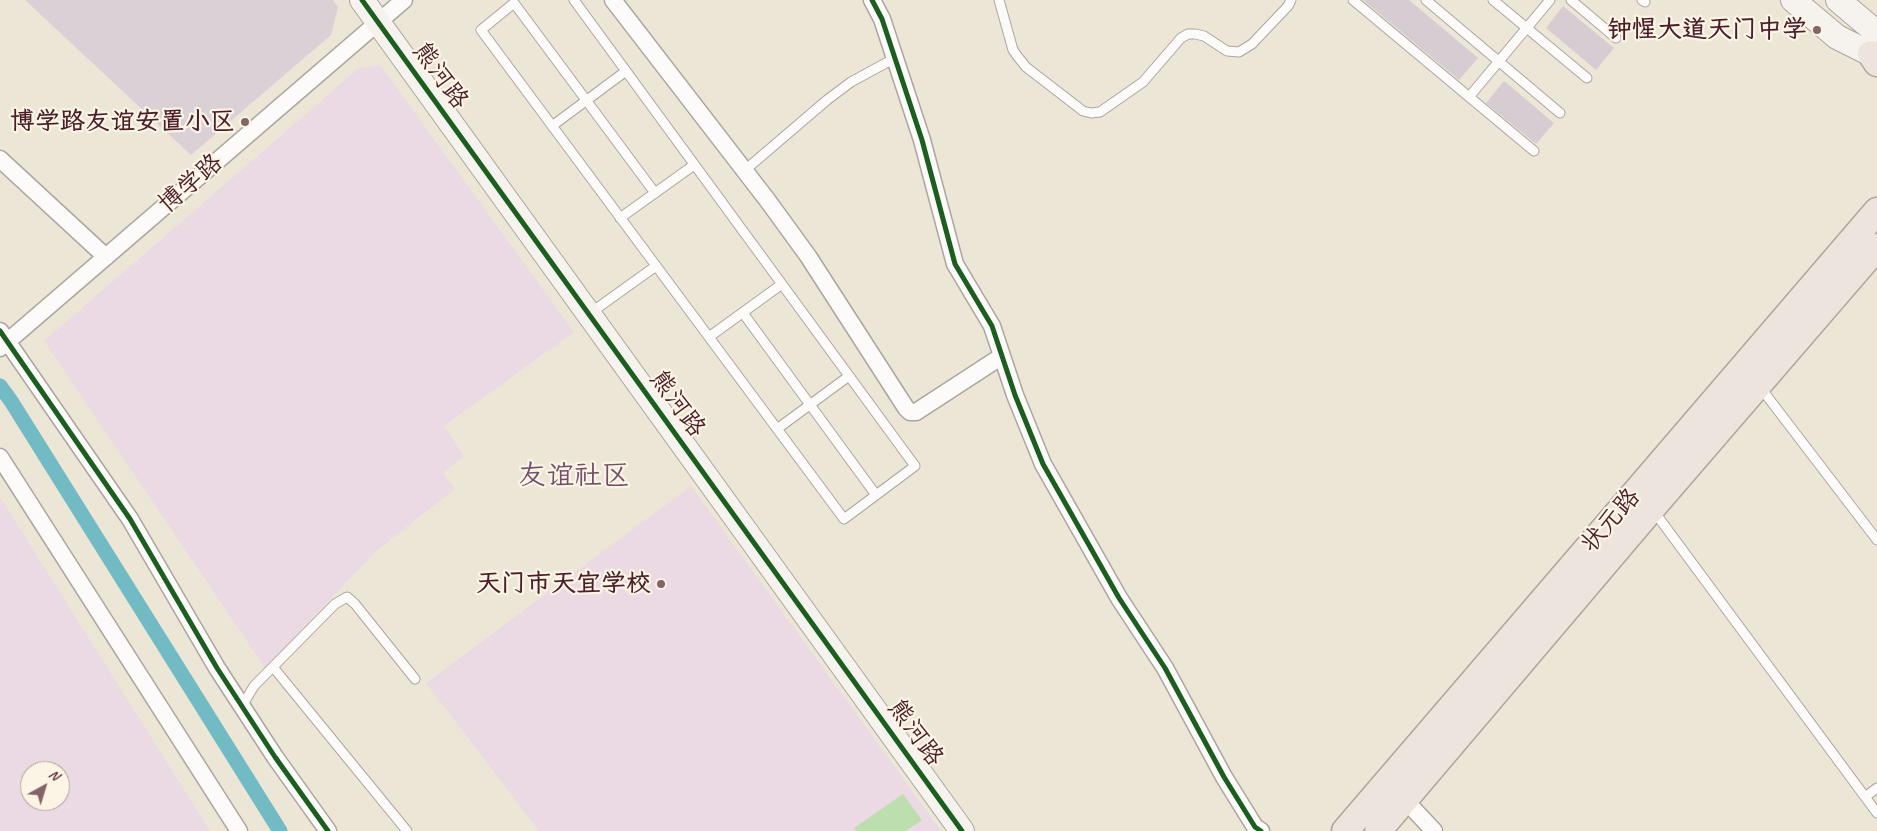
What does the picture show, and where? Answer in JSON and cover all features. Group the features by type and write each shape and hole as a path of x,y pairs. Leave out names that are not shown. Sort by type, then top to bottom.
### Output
{"main road":[{"name":"状元路","path":"1345,831 1875,211"},
{"name":"状元路","path":"1378,831 1652,508 1877,247"}],"street":[{"name":"熊河路","path":"362,0 962,831"},
{"name":"博学路","path":"3,340 106,257 404,0"},
{"path":"613,0 808,256 910,412 916,412 1002,356"},
{"path":"872,0 882,19 922,140 955,264 992,326 1015,395 1043,464 1119,598 1165,668 1224,778 1255,827 1260,831"},
{"path":"1793,0 1837,37 1876,48"},
{"path":"1808,0 1876,48"},
{"path":"1838,0 1876,48"},
{"path":"1853,0 1876,48"},
{"path":"0,159 106,257"},
{"path":"3,340 130,519 217,668 275,757 328,831"},
{"path":"0,457 239,831"},
{"path":"1405,800 1434,831"}],"lane":[{"path":"574,0 915,466 844,519 481,30 514,3 655,193"},
{"path":"999,0 1013,50 1026,67 1083,111 1091,113 1100,112 1143,82 1180,38 1188,34 1204,36 1227,51 1240,52 1252,44 1288,6 1291,0"},
{"path":"1353,0 1534,151"},
{"path":"1426,0 1560,113"},
{"path":"1493,0 1587,78"},
{"path":"1469,97 1550,0"},
{"path":"1571,0 1616,38"},
{"path":"744,170 826,100 851,82 895,58"},
{"path":"552,126 626,71"},
{"path":"620,218 694,165"},
{"path":"589,314 656,266"},
{"path":"709,337 782,284"},
{"path":"743,312 876,495"},
{"path":"777,429 848,376"},
{"path":"1758,384 1877,540"},
{"path":"1652,508 1877,813"},
{"path":"242,706 254,686 272,667 335,604 347,597 355,604 416,679"},
{"path":"272,667 407,831"},
{"path":"1865,797 1877,788"}],"shaded area":[{"path":"25,0 333,0 338,7 331,35 191,155"},
{"path":"380,65 574,332 444,426 464,456 443,473 455,489 376,551 265,668 44,341 359,68"},
{"name":"天门市天宜学校","path":"691,486 941,831 539,831 426,683"},
{"path":"0,497 210,831 0,831"}],"green space":[{"path":"903,794 922,820 906,831 856,831 854,828"}],"building":[{"path":"1363,0 1409,0 1478,58 1459,80"},
{"path":"1563,6 1614,48 1596,70 1546,28"},
{"path":"1504,81 1554,123 1536,144 1486,103"}],"waterway":[{"path":"0,386 280,831"}],"cycle path":[{"path":"362,0 962,831"},
{"path":"872,0 882,19 922,140 955,264 992,326 1015,395 1043,464 1119,598 1165,668 1224,777 1255,827 1261,831"},
{"path":"0,331 130,519 217,668 275,757 328,831"}],"place":[{"name":"钟惺大道天门中学","path":"1817,30"},
{"name":"博学路友谊安置小区","path":"245,122"},
{"name":"天门市天宜学校","path":"661,584"}],"district":[{"name":"友谊社区","path":"574,477"}]}
